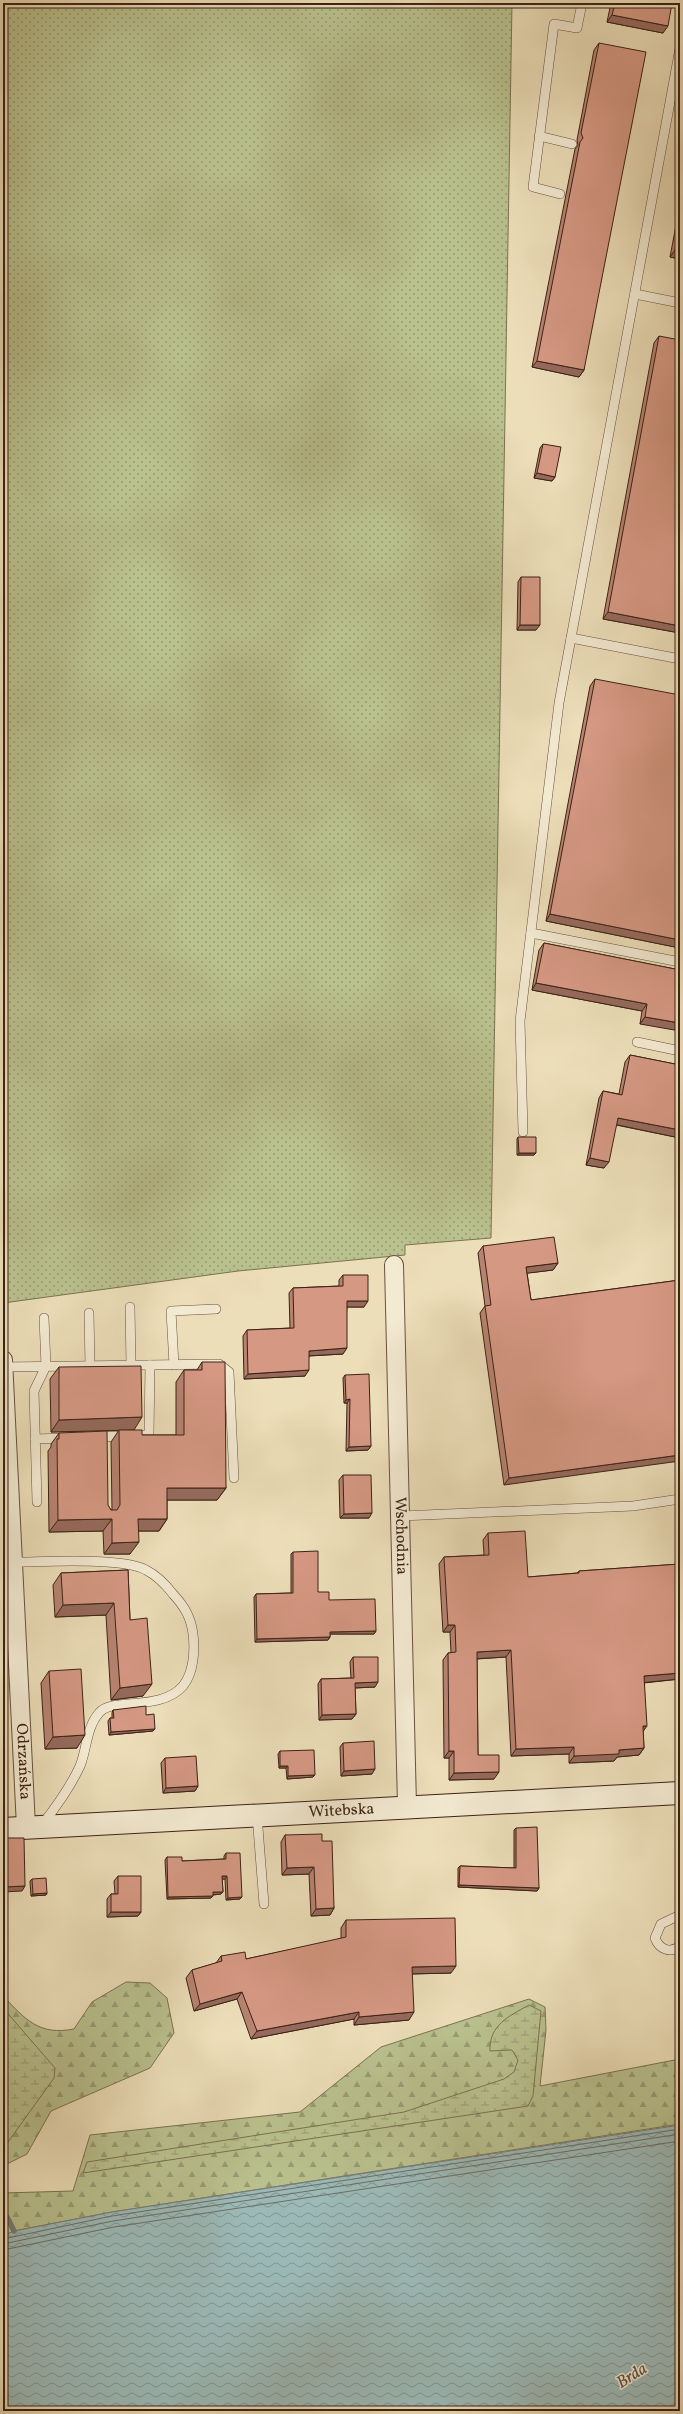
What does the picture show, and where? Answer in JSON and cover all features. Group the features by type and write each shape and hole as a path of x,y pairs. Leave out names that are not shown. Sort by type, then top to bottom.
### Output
{"street":[{"name":"Wschodnia","path":"394,1265 407,1806"},
{"name":"Odrzańska","path":"4,1364 14,1562 33,1827"},
{"name":"Witebska","path":"3,1829 407,1806 680,1793"}],"lane":[{"path":"560,194 533,187 554,24 577,28 582,3"},
{"path":"523,1132 520,1021 559,703 680,48"},
{"path":"539,136 572,144"},
{"path":"635,294 680,303"},
{"path":"571,638 680,659"},
{"path":"531,933 680,962"},
{"path":"636,1042 680,1051"},
{"path":"130,1307 131,1365"},
{"path":"174,1365 171,1311 216,1309"},
{"path":"89,1313 90,1366"},
{"path":"37,1502 34,1391 46,1366 44,1318"},
{"path":"4,1364 90,1366 219,1364 229,1372 234,1478"},
{"path":"89,1437 105,1441 149,1435 150,1365"},
{"path":"35,1439 74,1438"},
{"path":"400,1516 633,1506 680,1499"},
{"path":"14,1562 122,1563 146,1569 167,1586 184,1606 191,1622 194,1647 190,1672 183,1686 170,1697 153,1703 112,1706 100,1711 91,1724 80,1766 66,1792 33,1827"},
{"path":"257,1815 264,1904"},
{"path":"680,1915 661,1924 655,1938 663,1949 670,1950 680,1946"}],"green space":[{"path":"3,3 512,3 491,1238 405,1245 405,1255 238,1271 3,1303"},
{"path":"126,1982 150,1983 167,1998 174,2033 150,2068 51,2111 27,2154 3,2166 3,1996 18,2012 34,2024 42,2028 62,2031 74,2029 92,2002"},
{"path":"529,1999 545,2007 546,2030 540,2086 680,2059 680,2124 112,2212 14,2231 3,2236 3,2193 73,2191 90,2135 300,2112 381,2047"},
{"path":"529,2005 541,2011 533,2096 528,2106 83,2173 87,2162 404,2112 504,2079 514,2072 518,2060 512,2050 490,2051 493,2034 502,2022 514,2013"},
{"path":"3,2008 55,2068 54,2078 3,2149"}],"water":[{"name":"Brda","path":"680,2125 680,2411 3,2411 3,2236 14,2231 112,2212"}],"building":[{"path":"615,3 672,3 668,26 612,15"},
{"path":"599,43 646,52 584,370 537,361 580,142 583,138 581,133"},
{"path":"680,223 680,251 675,250"},
{"path":"659,336 680,340 680,626 608,612"},
{"path":"543,444 561,447 555,477 537,473"},
{"path":"521,577 540,577 540,625 520,625"},
{"path":"595,679 680,695 680,940 550,914"},
{"path":"544,943 680,970 680,1023 645,1017 647,1004 536,983"},
{"path":"630,1055 680,1065 680,1130 618,1118 609,1162 590,1158 603,1091 622,1095"},
{"path":"518,1137 536,1137 536,1153 519,1153"},
{"path":"554,1237 558,1263 526,1267 531,1300 680,1280 680,1455 509,1478 485,1306 491,1305 483,1246"},
{"path":"343,1275 368,1275 368,1301 347,1301 347,1348 309,1351 309,1370 248,1374 247,1330 294,1328 293,1288 343,1286"},
{"path":"202,1362 225,1362 226,1488 167,1488 167,1519 138,1519 139,1542 112,1543 112,1519 58,1520 57,1439 59,1439 59,1433 107,1431 108,1505 111,1510 117,1510 120,1505 119,1430 142,1430 142,1435 184,1435 184,1370 202,1370"},
{"path":"141,1366 142,1417 59,1420 59,1367"},
{"path":"369,1374 371,1446 349,1447 350,1399 346,1400 345,1375"},
{"path":"343,1475 371,1475 372,1513 344,1514"},
{"path":"525,1531 528,1577 579,1573 579,1571 680,1564 680,1673 644,1676 647,1726 643,1726 644,1748 619,1750 619,1754 574,1756 574,1747 516,1749 511,1650 477,1652 478,1755 499,1755 499,1772 454,1773 454,1751 449,1751 448,1653 456,1652 455,1625 448,1625 444,1557 489,1555 488,1533"},
{"path":"318,1551 318,1592 329,1592 329,1600 375,1599 376,1631 330,1632 330,1637 257,1639 256,1594 293,1593 293,1552"},
{"path":"128,1570 130,1620 147,1618 152,1684 120,1688 114,1603 63,1605 61,1573"},
{"path":"353,1657 378,1657 378,1682 355,1683 356,1714 322,1715 321,1679 354,1678"},
{"path":"81,1669 85,1735 53,1737 49,1671"},
{"path":"146,1706 146,1715 154,1714 155,1729 111,1732 110,1718 114,1718 113,1710"},
{"path":"374,1741 375,1769 344,1771 343,1743"},
{"path":"314,1750 315,1775 288,1776 288,1766 280,1766 280,1751"},
{"path":"196,1756 198,1786 166,1788 165,1758"},
{"path":"537,1827 539,1888 459,1885 460,1866 516,1868 516,1828"},
{"path":"322,1834 322,1841 332,1841 334,1908 316,1909 314,1867 287,1868 285,1835"},
{"path":"3,1838 24,1838 25,1886 3,1887"},
{"path":"226,1853 240,1853 242,1897 228,1898 227,1876 222,1876 223,1892 213,1892 213,1896 168,1897 167,1857 182,1857 182,1861 226,1859"},
{"path":"118,1876 141,1876 141,1912 111,1912 111,1894 118,1894"},
{"path":"46,1878 47,1893 33,1894 32,1879"},
{"path":"455,1918 456,1966 412,1967 414,2012 359,2017 359,2012 257,2031 242,1992 200,2004 192,1970 222,1961 221,1956 245,1952 246,1959 346,1937 346,1920"}],"waterway":[{"path":"7,2217 14,2231"}]}
